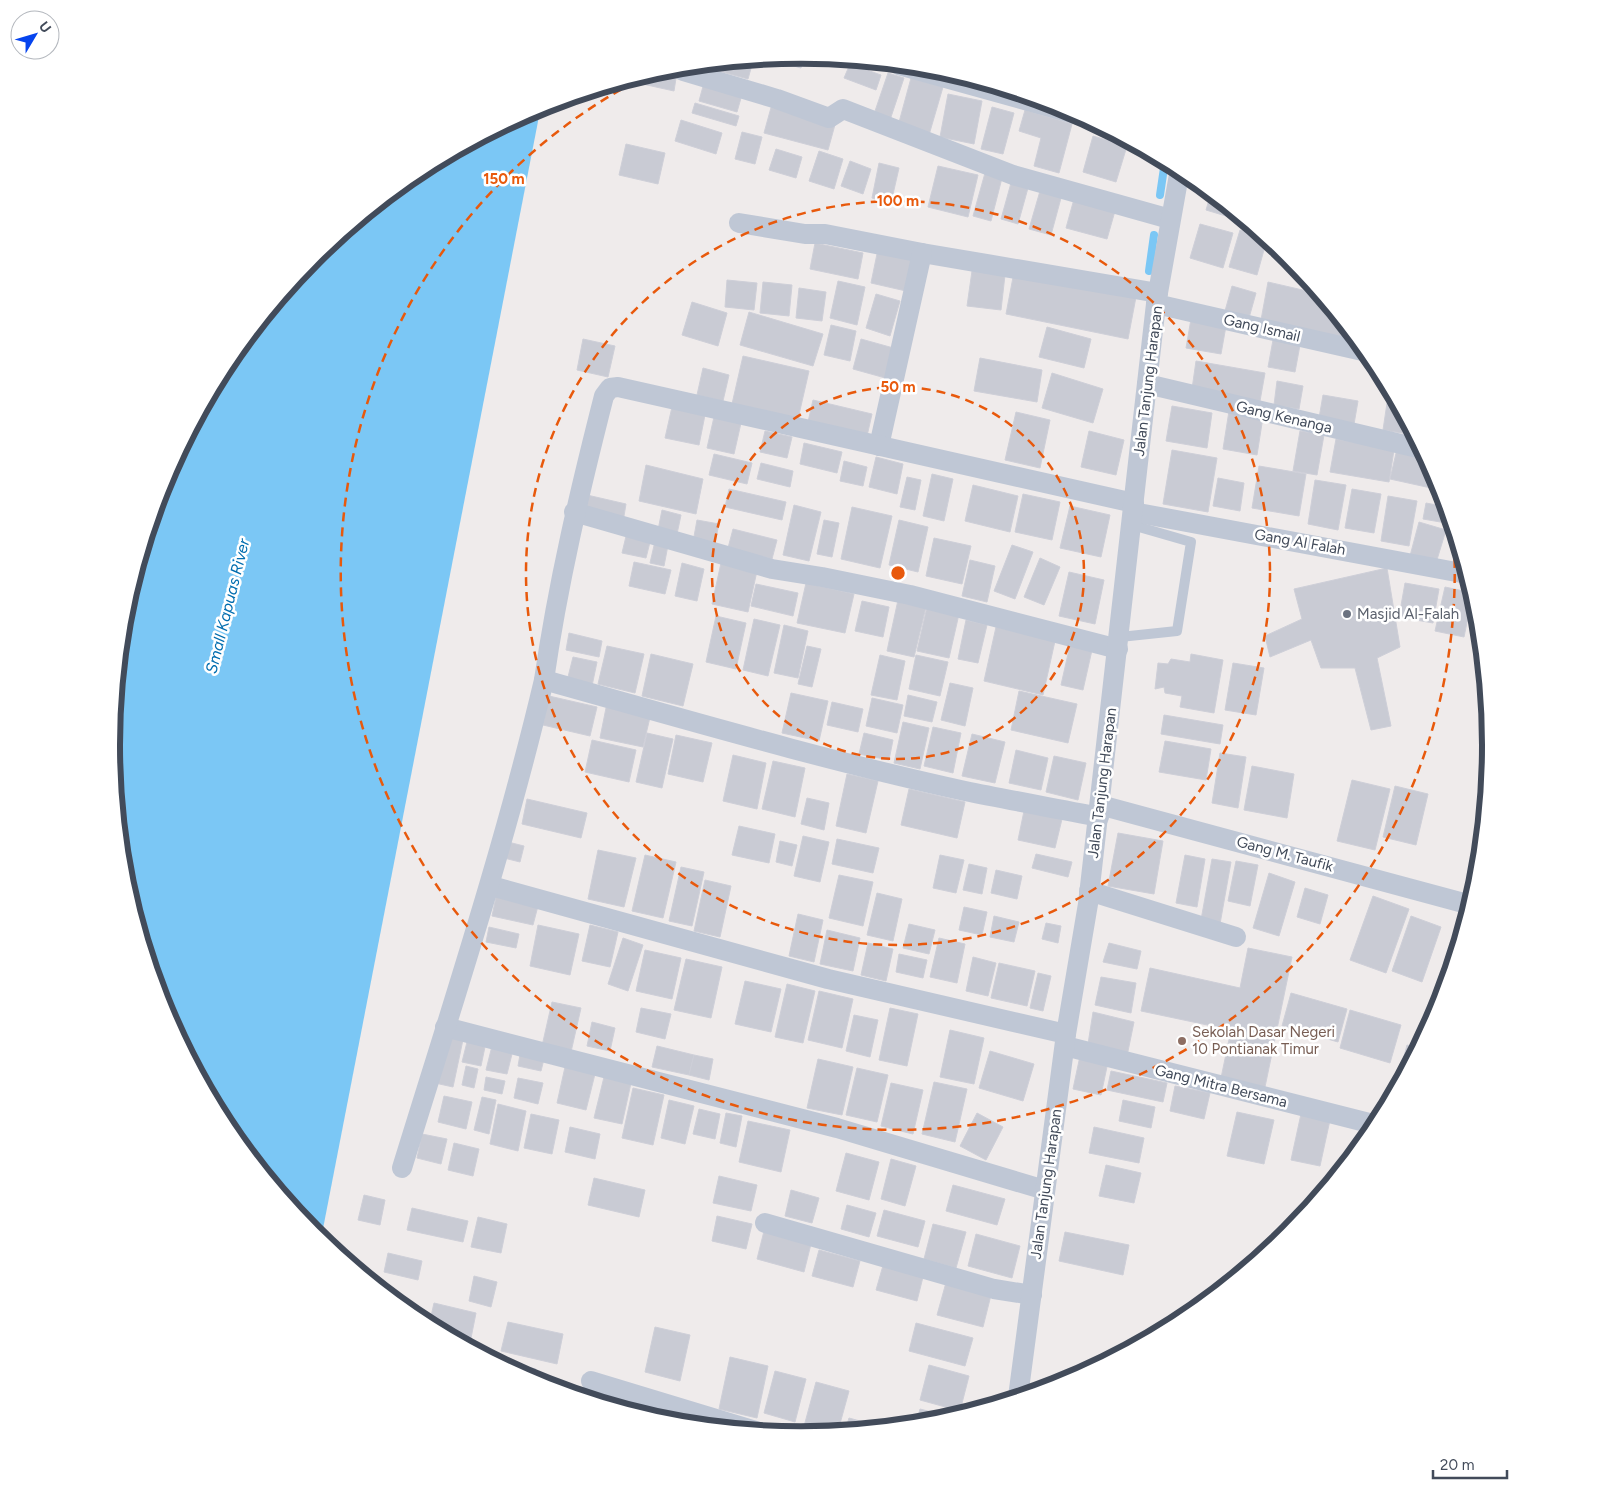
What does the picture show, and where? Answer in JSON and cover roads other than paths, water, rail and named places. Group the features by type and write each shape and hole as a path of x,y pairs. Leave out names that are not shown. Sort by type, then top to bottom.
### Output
{"street":[{"path":"695,73 829,118 843,110 1013,175 1170,219"},
{"name":"Jalan Tanjung Harapan","path":"1019,1390 1066,1040 1089,891 1119,643 1157,299 1178,178"},
{"name":"Gang Ismail","path":"739,223 805,234 825,234 1157,299 1355,349"},
{"path":"879,446 922,254"},
{"name":"Gang Kenanga","path":"1147,384 1413,447"},
{"name":"Gang Al Falah","path":"574,512 604,396 610,388 618,387 879,446 1133,514 1461,573"},
{"path":"402,1168 491,886 525,763 544,680 554,614 574,512 772,570 822,577 910,595 1119,643"},
{"name":"Gang M. Taufik","path":"544,680 766,742 881,771 965,791 1099,811 1464,903"},
{"name":"Gang Mitra Bersama","path":"491,886 828,979 1066,1040 1368,1123"},
{"path":"1089,891 1236,937"},
{"path":"446,1027 837,1128 1045,1190"},
{"path":"765,1223 994,1289 1032,1295"},
{"path":"591,1381 728,1422"}],"lane":[{"path":"1119,643 1177,630 1192,542 1133,514"}],"water":[{"name":"Small Kapuas River","path":"539,117 323,1230 289,1194 261,1160 235,1123 212,1086 191,1046 172,1006 156,964 133,878 122,790 120,745 122,700 133,612 156,526 172,484 212,404 261,330 320,263 352,233 387,205 461,155 500,134"}],"waterway":[{"path":"1160,195 1164,169"},
{"path":"1149,271 1154,235"}],"place":[{"name":"Masjid Al-Falah","path":"1347,614"},
{"name":"Sekolah Dasar Negeri 10 Pontianak Timur","path":"1182,1041"}]}
